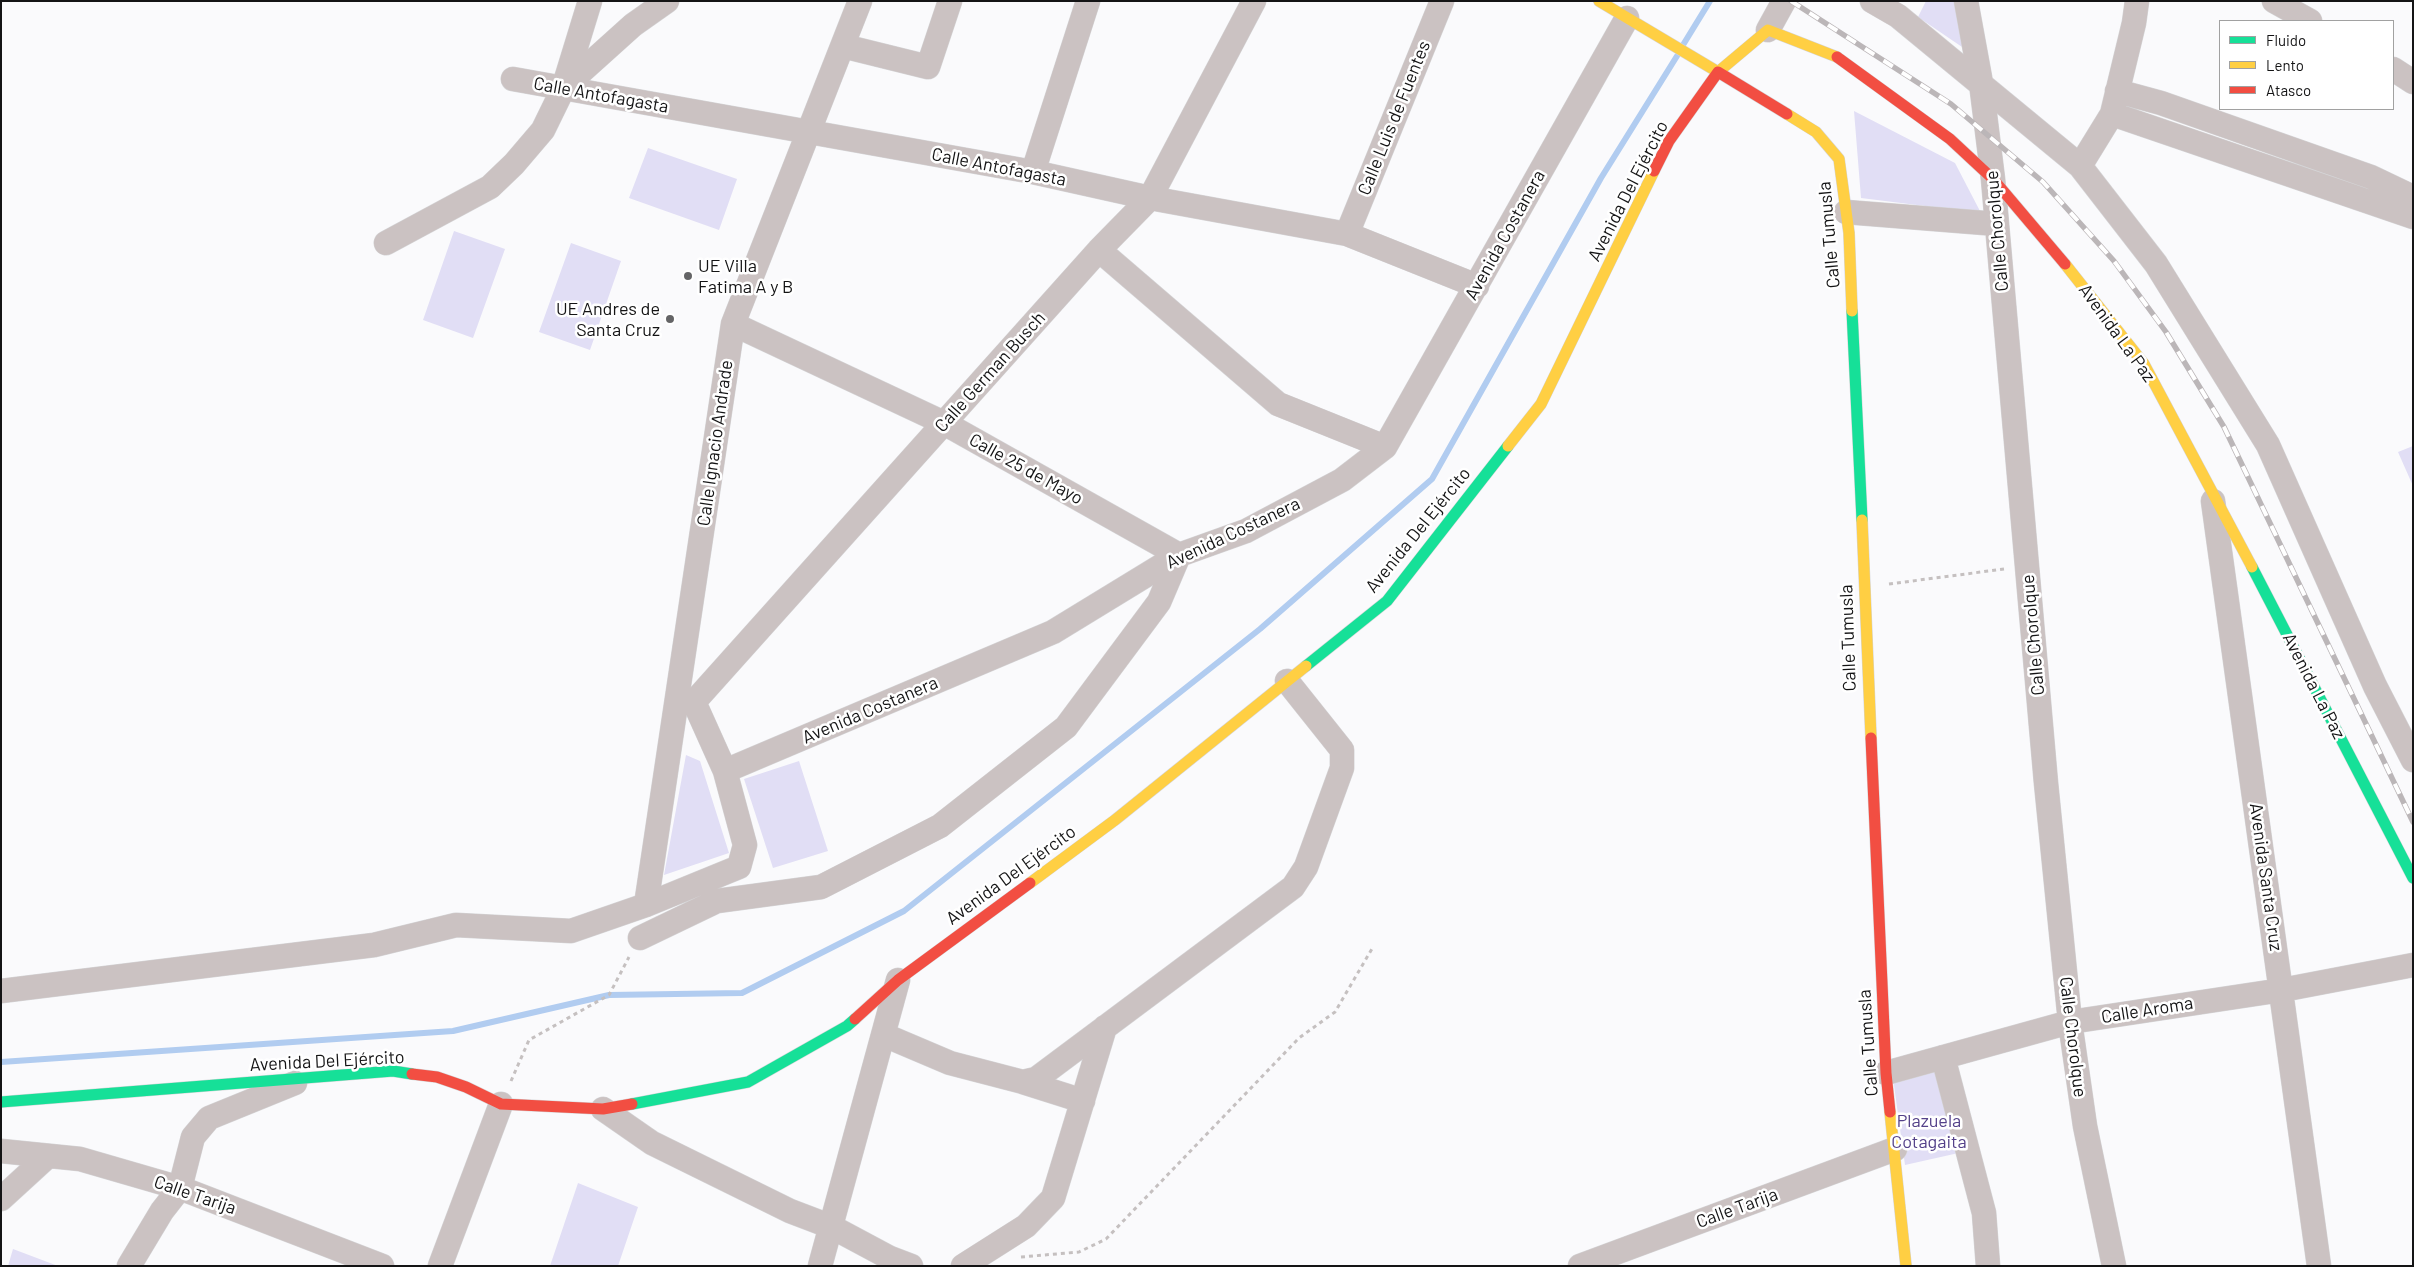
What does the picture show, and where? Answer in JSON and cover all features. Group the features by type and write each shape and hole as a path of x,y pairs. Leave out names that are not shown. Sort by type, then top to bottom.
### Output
{"street":[{"path":"386,243 490,187 514,164 543,130 563,89 590,1"},
{"path":"563,89 633,25 667,1"},
{"name":"Calle Ignacio Andrade","path":"646,906 686,700 734,324 860,1"},
{"path":"843,46 928,68 950,1"},
{"path":"1033,172 1088,1"},
{"name":"Calle German Busch","path":"686,700 944,423 1099,250 1150,198 1254,1"},
{"name":"Calle Luis de Fuentes","path":"1346,234 1442,1"},
{"path":"1599,1 1718,72 1768,30 1784,1"},
{"path":"1872,1 1902,9 1981,82 2080,166 2156,264 2268,445 2375,686 2413,760"},
{"name":"Calle Chorolque","path":"1966,1 1981,82 1993,179 2070,1022 2085,1126 2114,1266"},
{"path":"2080,166 2114,102 2134,23 2137,1"},
{"path":"2274,1 2308,20"},
{"name":"Avenida Costanera","path":"725,771 1053,632 1179,555 1246,531 1342,480 1385,447 1627,18"},
{"name":"Avenida La Paz","path":"1768,30 1841,59 1950,139 1993,179 2075,275 2144,364 2212,489 2413,878"},
{"path":"2394,70 2413,82"},
{"name":"Calle Tumusla","path":"1718,72 1816,132 1839,159 1849,234 1886,1073 1906,1266"},
{"name":"Avenida Del Ejército","path":"1,1102 393,1072 437,1077 466,1086 501,1104 603,1109 748,1082 847,1026 898,980 1115,820 1387,601 1541,404 1670,141 1718,72"},
{"name":"Calle Antofagasta","path":"513,79 1033,172 1150,198 1346,234 1477,286"},
{"path":"2114,102 2161,103 2371,177 2413,197"},
{"path":"2114,102 2413,217"},
{"path":"1846,212 1997,224"},
{"path":"1099,250 1278,404 1385,447"},
{"name":"Calle 25 de Mayo","path":"734,324 944,423 1179,555"},
{"name":"Avenida Santa Cruz","path":"2212,489 2319,1266"},
{"path":"640,938 717,901 821,887 940,826 1066,727 1159,602 1179,555"},
{"path":"1023,1082 1036,1079 1293,887 1306,867 1342,768 1342,750 1287,681"},
{"path":"1,991 374,945 456,925 571,931 646,906 738,867 745,845 725,771 686,700"},
{"name":"Calle Aroma","path":"1886,1073 2070,1022 2282,990 2413,965"},
{"path":"820,1266 898,980"},
{"path":"964,1266 1026,1226 1053,1198 1105,1028"},
{"path":"884,1035 950,1063 1023,1082 1083,1101"},
{"path":"1943,1057 1984,1213 1988,1266"},
{"path":"129,1266 162,1211 180,1188 194,1137 209,1118 311,1077"},
{"path":"440,1266 501,1104"},
{"path":"603,1109 652,1143 790,1211 832,1227 890,1258 911,1266"},
{"name":"Calle Tarija","path":"1580,1266 1895,1150"},
{"name":"Calle Tarija","path":"1,1151 80,1159 180,1188 344,1259 382,1266"},
{"path":"1,1199 48,1156"}],"path":[{"path":"1864,588 2027,566"},
{"path":"501,1104 529,1040 609,995 640,938"},
{"path":"1020,1257 1078,1252 1106,1239 1299,1038 1336,1012 1373,947"}],"green space":[{"path":"1926,1 1955,1 1965,49 1918,17"},
{"path":"1854,111 1955,163 1981,213 1861,198"},
{"path":"648,148 737,179 719,230 629,198"},
{"path":"454,231 505,249 473,338 423,320"},
{"path":"571,243 621,261 590,350 539,332"},
{"path":"2413,446 2413,486 2398,452"},
{"path":"686,755 700,761 729,853 664,875"},
{"path":"799,761 828,851 773,868 744,779"},
{"name":"Plazuela Cotagaita","path":"1938,1064 1963,1152 1905,1165 1893,1078"},
{"path":"578,1183 638,1207 618,1266 550,1266"},
{"path":"13,1249 58,1266 8,1266"}],"waterway":[{"path":"1683,45 1710,1"},
{"path":"1,1062 453,1031 609,995 742,993 904,911 1260,629 1432,479 1601,178 1677,56"}],"railway":[{"path":"1791,1 1951,104 2043,182 2114,261 2166,332 2224,427 2413,822"}],"traffic: fast":[{"path":"1852,311 1862,520"},
{"path":"1306,666 1387,601 1508,446"},
{"path":"2252,567 2413,878"},
{"path":"632,1104 748,1082 847,1026 855,1019"},
{"path":"1,1102 393,1071 412,1074"}],"traffic: slow":[{"path":"1599,1 1718,72 1768,30 1837,57"},
{"path":"1787,114 1816,132 1839,159 1849,233 1852,311"},
{"path":"1508,446 1541,404 1654,171"},
{"path":"2065,264 2144,364 2252,567"},
{"path":"1862,520 1871,738"},
{"path":"1030,883 1115,820 1306,666"},
{"path":"1890,1112 1906,1266"}],"traffic: jam":[{"path":"1837,57 1950,139 1993,179 2065,264"},
{"path":"1654,171 1669,141 1718,72 1787,114"},
{"path":"1871,738 1886,1073 1890,1112"},
{"path":"855,1019 898,980 1030,883"},
{"path":"412,1074 437,1077 466,1087 501,1104 603,1109 632,1104"}],"place":[{"name":"UE Villa Fatima A y B","path":"688,276"},
{"name":"UE Andres de Santa Cruz","path":"670,319"}]}
